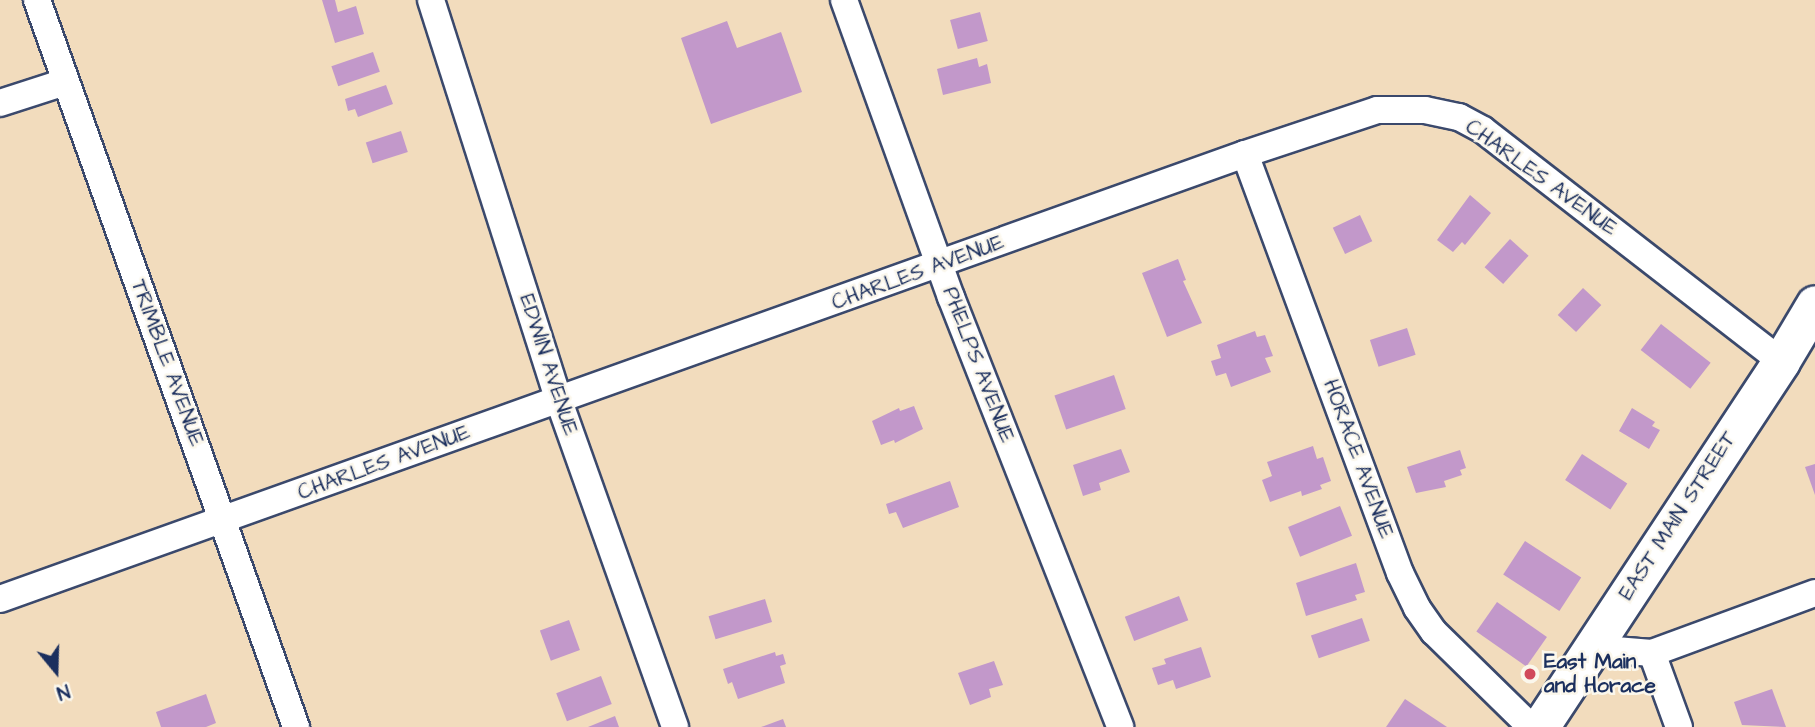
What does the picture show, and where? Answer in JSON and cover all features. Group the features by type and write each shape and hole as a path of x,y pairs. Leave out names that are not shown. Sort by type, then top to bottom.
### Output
{"street":[{"name":"TRIMBLE AVENUE","path":"37,0 296,727"},
{"name":"EDWIN AVENUE","path":"431,0 559,401 675,727"},
{"name":"PHELPS AVENUE","path":"844,0 939,266 1120,727"},
{"path":"0,103 65,82"},
{"name":"CHARLES AVENUE","path":"0,600 939,266 1245,154 1377,110 1398,108 1459,117 1483,130 1781,361"},
{"name":"HORACE AVENUE","path":"1245,154 1400,573 1417,608 1434,632 1531,727"},
{"name":"EAST MAIN STREET","path":"1540,727 1781,361 1815,304"},
{"path":"1591,648 1652,653 1815,593"},
{"path":"1652,653 1679,727"}],"building":[{"path":"322,0 335,0 338,12 356,6 364,34 335,43"},
{"path":"980,12 988,41 958,49 950,20"},
{"path":"727,21 737,48 781,32 802,92 711,124 681,38"},
{"path":"373,52 380,72 338,86 331,66"},
{"path":"977,58 979,67 987,64 991,83 943,95 937,69"},
{"path":"386,85 393,104 358,117 355,109 348,111 345,99"},
{"path":"401,131 408,152 373,163 366,142"},
{"path":"1470,195 1491,213 1465,245 1462,242 1453,252 1437,240"},
{"path":"1360,215 1372,241 1345,254 1333,228"},
{"path":"1510,239 1529,256 1503,284 1485,267"},
{"path":"1178,259 1186,280 1183,281 1202,323 1167,337 1142,273"},
{"path":"1583,288 1601,305 1576,332 1558,315"},
{"path":"1661,324 1711,363 1690,389 1641,350"},
{"path":"1407,328 1416,355 1379,367 1370,340"},
{"path":"1255,331 1257,337 1265,335 1273,356 1265,358 1271,372 1231,387 1226,373 1216,376 1211,361 1221,358 1217,345"},
{"path":"1114,375 1126,409 1066,430 1054,396"},
{"path":"914,406 923,429 895,443 894,440 881,445 872,421 899,408 900,411"},
{"path":"1632,408 1655,422 1652,426 1660,430 1649,449 1619,431"},
{"path":"1313,446 1317,459 1323,457 1331,481 1320,485 1322,489 1302,496 1301,491 1270,502 1262,480 1272,476 1267,462"},
{"path":"1121,449 1130,472 1099,483 1101,490 1083,496 1073,465"},
{"path":"1460,450 1466,468 1460,470 1462,475 1444,481 1446,487 1416,493 1407,467"},
{"path":"1582,454 1627,483 1610,509 1565,480"},
{"path":"1815,464 1815,495 1805,467"},
{"path":"950,481 959,507 903,528 896,512 889,514 886,504"},
{"path":"1340,506 1352,536 1300,557 1288,527"},
{"path":"1525,541 1581,577 1559,611 1503,575"},
{"path":"1356,563 1365,592 1355,595 1357,600 1306,616 1296,583"},
{"path":"1179,596 1188,620 1134,641 1125,617"},
{"path":"765,599 772,622 716,639 709,616"},
{"path":"1497,602 1547,637 1526,666 1476,631"},
{"path":"1362,618 1370,641 1319,658 1311,636"},
{"path":"569,620 580,650 551,661 540,631"},
{"path":"1201,647 1211,677 1176,689 1173,680 1158,685 1152,668 1166,664 1164,659"},
{"path":"775,652 776,656 783,654 786,664 780,666 785,683 738,699 732,682 728,684 723,669"},
{"path":"994,661 1003,685 989,689 991,697 970,705 958,673"},
{"path":"601,676 612,704 567,721 556,693"},
{"path":"1772,689 1786,727 1742,725 1734,702"},
{"path":"206,694 216,723 206,727 161,727 156,712"},
{"path":"1405,699 1447,727 1386,727"},
{"path":"615,716 619,727 588,727"},
{"path":"783,719 786,727 761,727"}],"place":[{"name":"East Main and Horace","path":"1530,674"}]}
